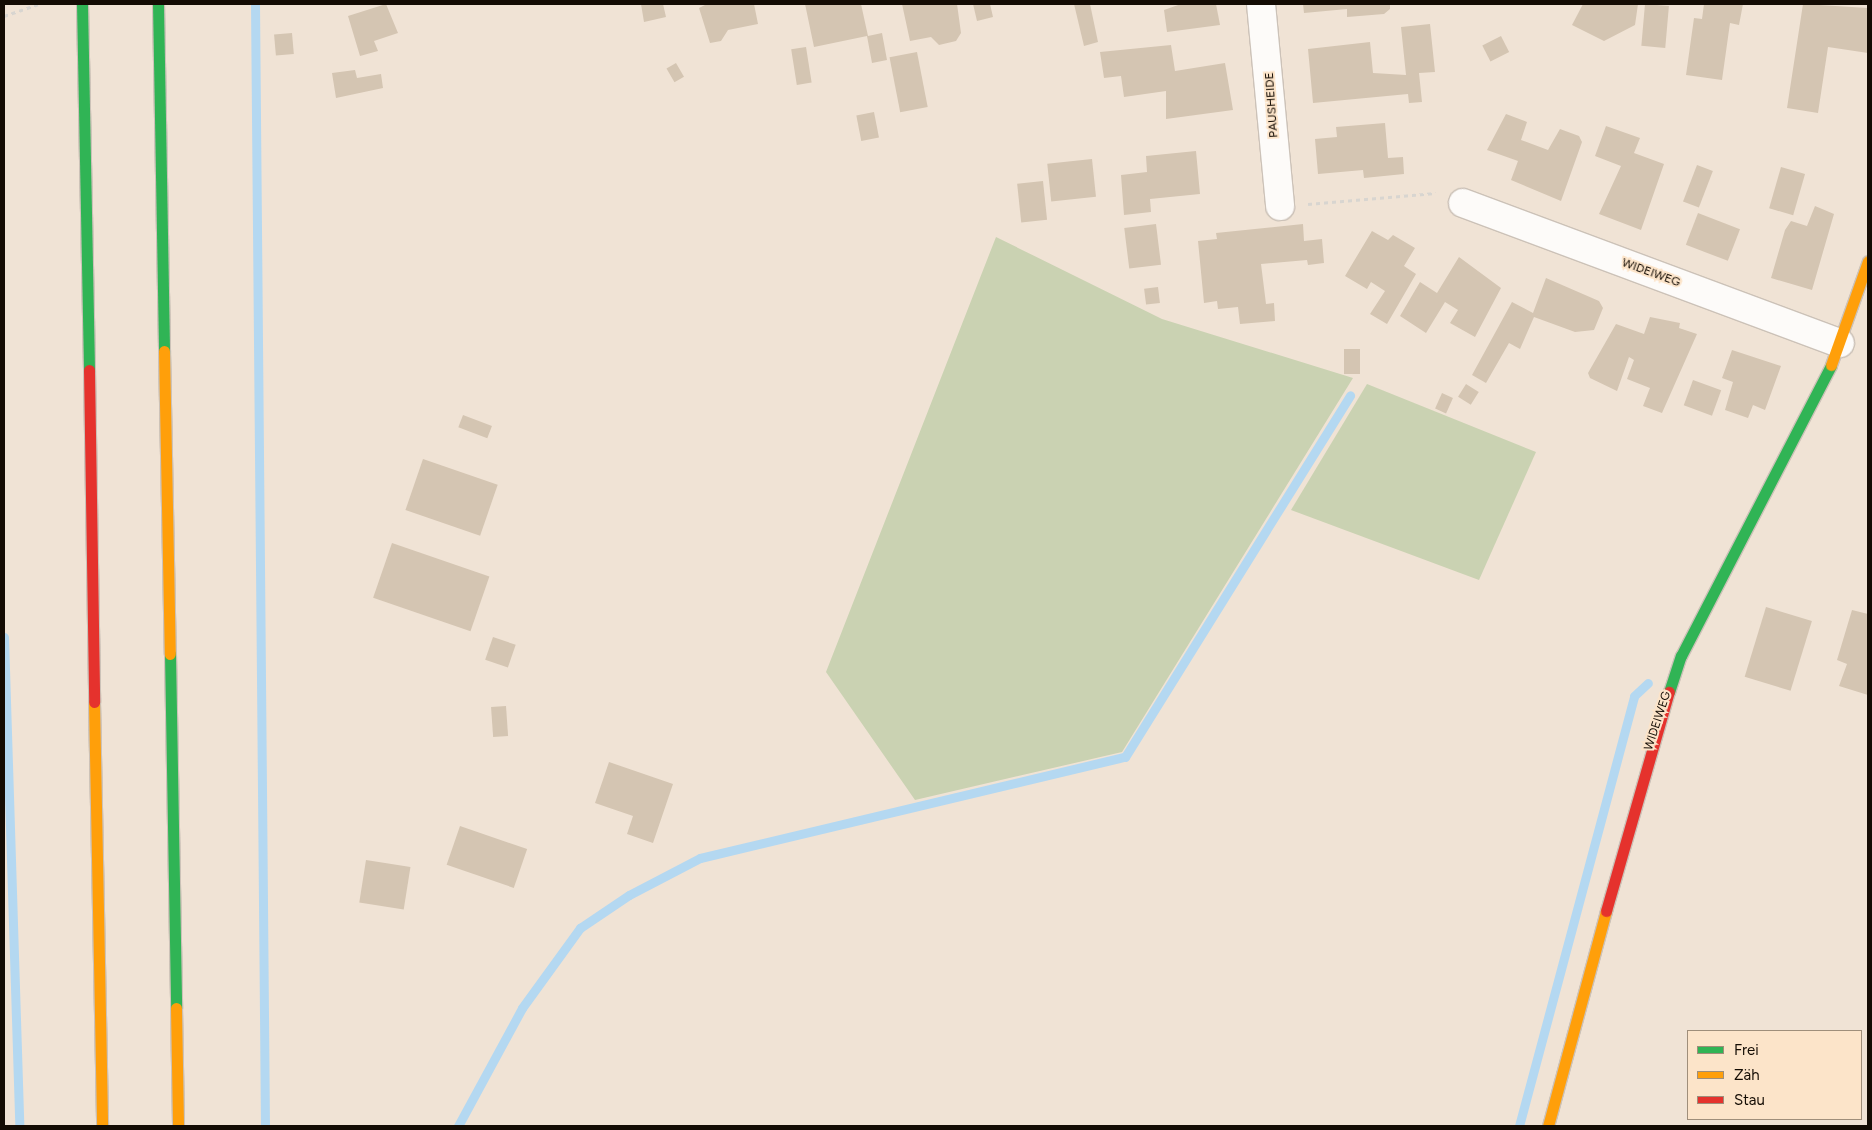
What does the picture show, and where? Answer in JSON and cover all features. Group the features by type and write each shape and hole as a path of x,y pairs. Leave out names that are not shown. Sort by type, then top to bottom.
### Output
{"main road":[{"path":"82,4 102,1126"},
{"path":"158,4 178,1126"},
{"name":"WIDEIWEG","path":"1548,1126 1648,754 1681,656 1840,343 1868,261"}],"street":[{"name":"PAUSHEIDE","path":"1261,4 1280,206"},
{"name":"WIDEIWEG","path":"1463,203 1840,343"}],"path":[{"path":"4,16 38,4"},
{"path":"1280,206 1441,193 1463,203"}],"green space":[{"path":"996,237 1162,319 1353,378 1122,752 915,800 826,672"},
{"path":"1367,384 1536,452 1479,580 1291,510"}],"building":[{"path":"386,4 398,33 374,41 378,51 360,56 348,16"},
{"path":"641,4 663,4 666,17 644,22"},
{"path":"707,4 754,4 758,24 728,30 721,41 710,43 699,8"},
{"path":"805,4 861,4 868,36 882,33 887,60 872,63 867,36 814,47"},
{"path":"902,4 957,4 961,33 956,41 939,45 931,37 910,41"},
{"path":"973,4 990,4 993,17 977,21"},
{"path":"1074,4 1090,4 1098,42 1084,46"},
{"path":"1181,4 1216,4 1220,25 1167,32 1164,10"},
{"path":"1303,4 1390,4 1390,9 1384,14 1347,17 1347,9 1304,13"},
{"path":"1583,4 1638,4 1635,25 1604,41 1572,25"},
{"path":"1645,4 1669,6 1665,48 1641,46"},
{"path":"1704,4 1743,4 1739,25 1730,23 1722,80 1686,75 1694,18 1702,19"},
{"path":"1803,4 1868,8 1868,53 1828,47 1818,113 1787,108"},
{"path":"1430,24 1435,72 1419,73 1422,102 1409,103 1408,94 1313,103 1308,49 1370,42 1373,73 1406,75 1401,27"},
{"path":"292,33 294,54 276,55 274,35"},
{"path":"1501,36 1509,52 1490,62 1482,46"},
{"path":"1171,45 1175,71 1225,63 1233,110 1166,119 1166,91 1124,97 1121,76 1104,78 1100,52"},
{"path":"806,47 812,83 797,85 791,49"},
{"path":"917,52 928,107 900,112 890,57"},
{"path":"676,63 684,77 674,82 666,68"},
{"path":"355,70 357,78 381,74 383,88 336,98 332,73"},
{"path":"874,112 879,138 861,141 856,115"},
{"path":"1506,114 1527,122 1521,140 1548,150 1560,129 1579,136 1582,142 1561,201 1511,180 1518,161 1487,150"},
{"path":"1385,123 1388,158 1403,157 1404,174 1364,178 1363,170 1318,174 1315,139 1337,137 1336,127"},
{"path":"1606,126 1640,138 1634,153 1664,164 1641,230 1599,214 1621,166 1595,156"},
{"path":"1196,151 1200,194 1150,199 1151,212 1124,215 1121,175 1147,172 1146,156"},
{"path":"1092,159 1096,197 1051,201 1047,164"},
{"path":"1697,165 1713,171 1699,208 1683,201"},
{"path":"1781,167 1805,174 1793,215 1769,208"},
{"path":"1043,181 1047,220 1021,223 1017,184"},
{"path":"1815,206 1834,214 1812,290 1771,278 1785,230 1791,221 1807,226"},
{"path":"1698,213 1740,229 1728,261 1686,245"},
{"path":"1156,224 1161,265 1129,269 1124,228"},
{"path":"1303,224 1304,241 1322,239 1324,263 1308,265 1307,260 1261,264 1266,304 1274,303 1275,321 1240,324 1238,307 1218,309 1217,301 1204,303 1198,241 1217,239 1216,233"},
{"path":"1372,231 1388,240 1393,235 1415,248 1404,266 1416,274 1387,324 1370,314 1385,291 1371,282 1367,289 1345,276"},
{"path":"1459,257 1501,288 1475,337 1450,323 1458,310 1445,302 1426,333 1400,316 1420,282 1437,293"},
{"path":"1546,278 1599,301 1603,308 1594,330 1575,332 1534,317 1520,349 1509,343 1486,383 1472,375 1512,302 1533,313"},
{"path":"1158,287 1160,303 1146,305 1144,289"},
{"path":"1650,317 1680,323 1679,328 1697,334 1662,413 1643,406 1650,388 1627,379 1634,360 1629,357 1617,391 1590,378 1588,373 1616,324 1644,334"},
{"path":"1344,349 1360,349 1360,374 1344,374"},
{"path":"1732,350 1781,366 1765,410 1753,405 1748,418 1725,410 1733,382 1722,378"},
{"path":"1693,380 1721,390 1712,416 1684,405"},
{"path":"1466,384 1479,392 1471,405 1458,397"},
{"path":"1442,393 1453,398 1446,413 1435,409"},
{"path":"463,415 492,426 487,438 458,427"},
{"path":"423,459 498,485 480,536 405,510"},
{"path":"392,543 489,577 471,631 373,598"},
{"path":"1766,607 1812,621 1791,691 1745,677"},
{"path":"1852,610 1868,614 1868,695 1839,686 1847,664 1837,660"},
{"path":"493,637 516,645 508,668 485,660"},
{"path":"506,706 508,736 493,737 491,707"},
{"path":"609,762 673,784 653,843 627,834 633,816 595,803"},
{"path":"460,826 527,849 514,888 447,865"},
{"path":"366,860 410,867 404,910 359,902"}],"waterway":[{"path":"255,4 265,1126"},
{"path":"458,1126 522,1008 580,928 629,895 700,858 1125,757 1350,395"},
{"path":"4,637 19,1126"},
{"path":"1519,1126 1634,696 1648,683"}],"traffic: fast":[{"path":"82,4 89,370"},
{"path":"158,4 164,351"},
{"path":"1669,692 1681,656 1831,365"},
{"path":"170,654 176,1008"}],"traffic: slow":[{"path":"1831,365 1868,261"},
{"path":"164,351 170,654"},
{"path":"94,702 102,1126"},
{"path":"1548,1126 1606,911"},
{"path":"176,1008 178,1126"}],"traffic: jam":[{"path":"89,370 94,702"},
{"path":"1606,911 1669,692"}]}
